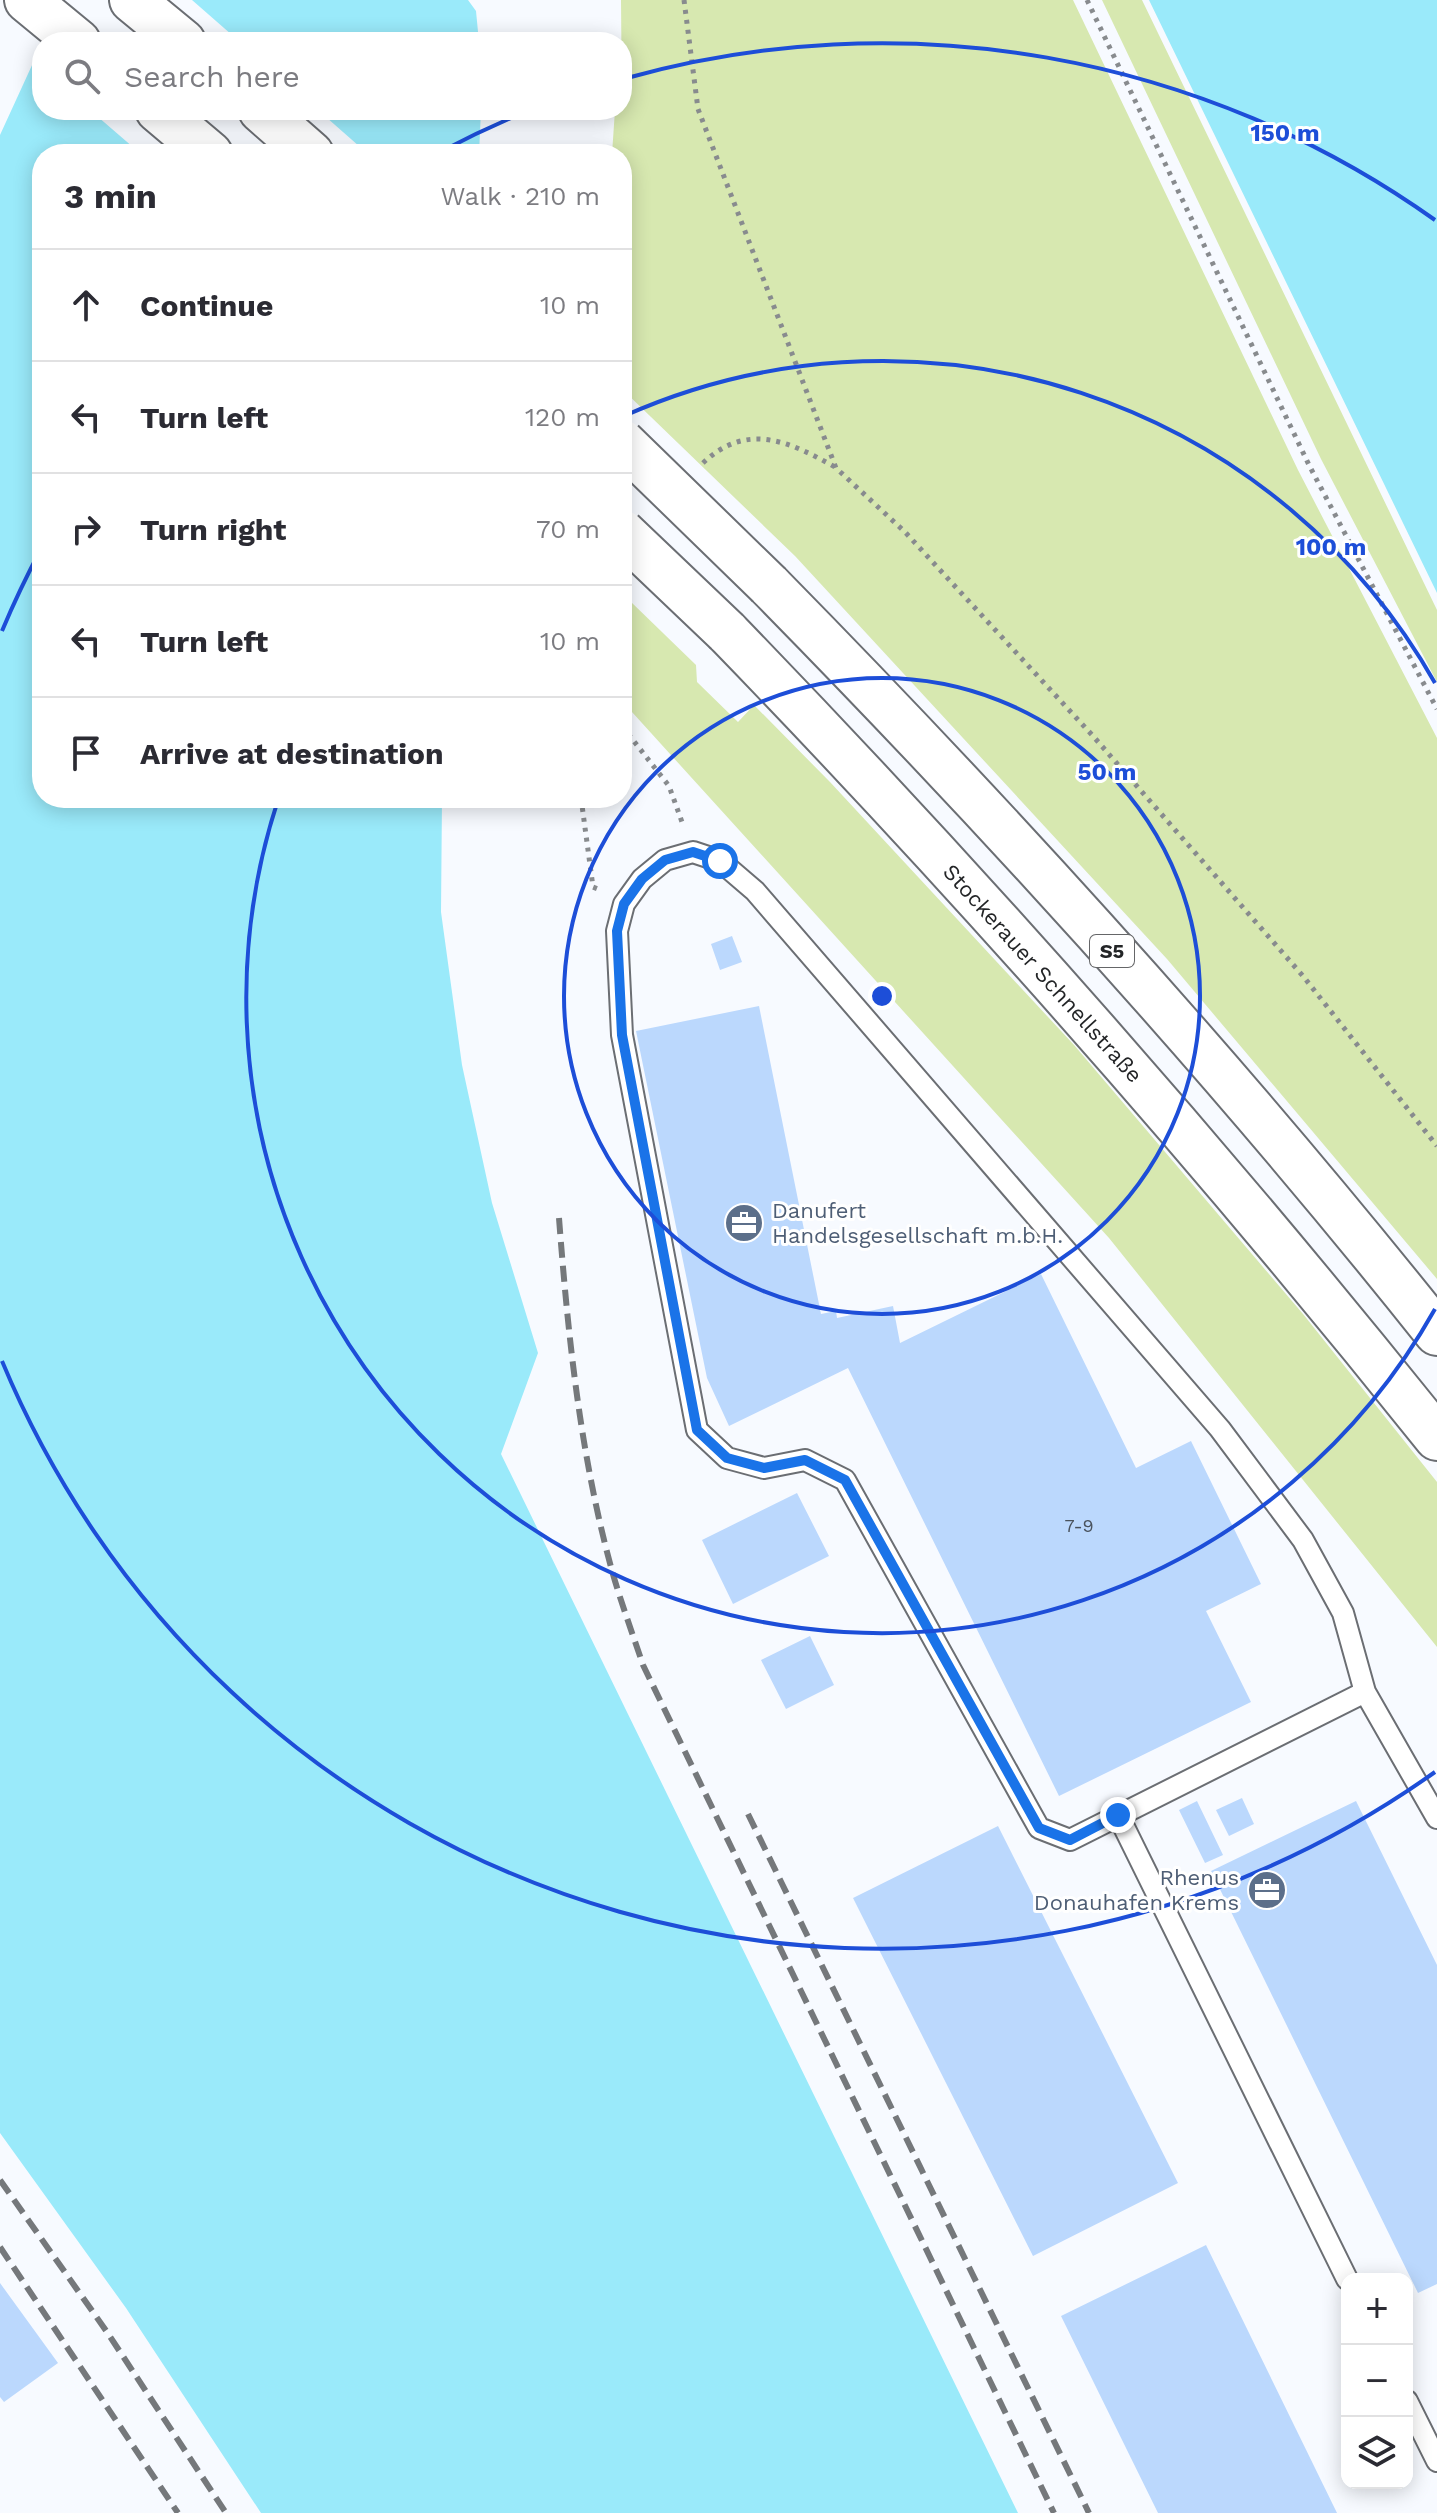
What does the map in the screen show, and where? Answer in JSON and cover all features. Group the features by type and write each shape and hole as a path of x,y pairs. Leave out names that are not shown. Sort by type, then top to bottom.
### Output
{"highway":[{"path":"27,0 66,32"},
{"path":"132,0 171,32"},
{"path":"170,120 198,144"},
{"path":"272,120 300,144"},
{"name":"S5","path":"632,452 897,715 1141,983 1437,1333"},
{"name":"Stockerauer Schnellstraße","path":"632,542 727,632 849,758 1093,1025 1323,1295 1437,1438"}],"lane":[{"path":"1365,1692 1070,1840 1039,1828 845,1480 805,1460 764,1468 727,1458 697,1430 622,1035 617,931 624,904 642,879 665,860 693,852 720,861 755,891 1220,1429 1303,1540 1343,1613 1365,1692 1437,1818"},
{"path":"1118,1815 1344,2273"},
{"path":"1413,2413 1437,2461"}],"path":[{"path":"684,0 698,109 836,468 905,532 1093,736 1303,976 1437,1146"},
{"path":"1087,0 1309,465 1437,709"},
{"path":"632,739 669,786 693,852"},
{"path":"582,808 593,887 624,904"}],"green space":[{"path":"621,0 1073,0 1298,470 1437,738 1437,1279 1167,959 795,556 632,399 632,144 613,144 614,120 632,120 632,32 621,32"},
{"path":"1102,0 1142,0 1437,610 1437,682 1321,459"},
{"path":"632,603 696,665 697,682 738,722 754,705 830,782 1074,1045 1303,1314 1437,1482 1437,1647 1109,1238 632,712"}],"water":[{"path":"56,0 468,0 476,11 478,32 44,32"},
{"path":"1149,0 1437,0 1437,593"},
{"path":"32,65 32,120 481,120 479,144 32,144 32,808 442,808 441,912 462,1065 492,1203 538,1353 501,1454 1018,2513 261,2513 126,2308 0,2133 0,135"}],"pier":[{"path":"51,0 192,0 229,32 40,32"},
{"path":"102,120 329,120 357,144 129,144"}],"building":[{"path":"732,936 742,962 720,970 711,944"},
{"path":"759,1006 821,1314 836,1311 837,1318 893,1306 900,1343 1041,1274 1136,1468 1191,1441 1261,1584 1206,1611 1251,1702 1059,1796 848,1368 729,1426 707,1378 636,1031"},
{"path":"797,1493 829,1556 733,1604 702,1540"},
{"path":"810,1636 834,1685 786,1709 761,1660"},
{"path":"1242,1798 1254,1824 1229,1836 1216,1810"},
{"path":"1197,1801 1223,1855 1205,1863 1179,1810"},
{"path":"1356,1801 1437,1965 1437,2284 1418,2293 1413,2273 1408,2273 1211,1871"},
{"path":"998,1826 1178,2183 1033,2256 853,1898"},
{"path":"1206,2245 1337,2513 1158,2513 1061,2316"},
{"path":"0,2283 58,2363 4,2402 0,2397"}],"railway":[{"path":"559,1218 571,1350 591,1481 611,1567 643,1665 1054,2513"},
{"path":"748,1814 1089,2513"},
{"path":"0,2180 107,2332 226,2513"},
{"path":"0,2247 178,2513"}],"place":[{"name":"Danufert Handelsgesellschaft m.b.H.","path":"744,1223"},
{"name":"Rhenus Donauhafen Krems","path":"1267,1890"}],"route":[{"path":"720,861 693,852 665,860 642,879 624,904 617,931 622,1035 697,1430 727,1458 764,1468 805,1460 845,1480 1039,1828 1070,1840 1118,1815"}]}
